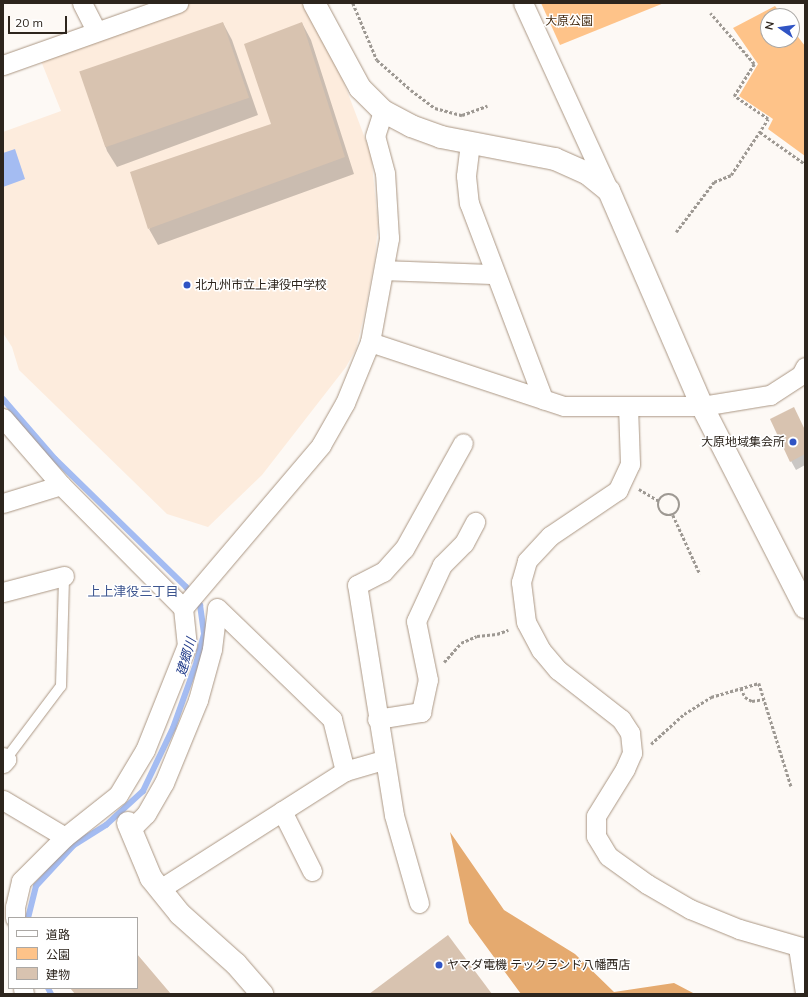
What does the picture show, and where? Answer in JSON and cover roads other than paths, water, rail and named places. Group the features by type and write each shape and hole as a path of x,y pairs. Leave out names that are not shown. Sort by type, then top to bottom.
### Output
{"street":[{"path":"82,3 96,31"},
{"path":"3,66 96,31 178,3"},
{"path":"314,3 360,88 382,111 411,126 470,143 555,159 588,174 609,191"},
{"path":"523,3 609,191 702,406 805,607"},
{"path":"183,607 321,445 345,403 370,342 389,238 385,173 375,136 382,111"},
{"path":"470,143 466,176 469,203 543,399"},
{"path":"384,270 495,274"},
{"path":"370,342 564,406 702,406 805,390"},
{"path":"770,395 801,375 805,367"},
{"path":"628,406 630,464 618,490 550,536 527,561 521,582 526,622 541,650 558,670 621,719 630,733 632,753 625,769 596,816 596,836 608,856 647,884 690,909 739,929 801,948 805,994"},
{"path":"3,418 61,485 183,607 188,645 145,750 124,813 152,878 160,889 180,914 236,964 262,994"},
{"path":"419,903 394,814 377,719 357,585 382,572 404,549 463,443"},
{"path":"3,502 61,485"},
{"path":"377,719 421,712 428,680 416,620 442,565 464,543 475,522"},
{"path":"3,592 64,576"},
{"path":"15,917 15,908 21,881 65,837 124,813 146,814 164,783 198,700 212,649 217,608 332,719 344,771"},
{"path":"188,645 212,649"},
{"path":"160,889 344,771 384,760"},
{"path":"3,800 65,837"},
{"path":"282,811 312,871"}],"lane":[{"path":"4,760 61,686 64,576"}],"water":[{"path":"15,149 25,179 3,187 3,153"}],"waterway":[{"name":"建郷川","path":"3,399 55,459 186,587 200,605 204,634 197,661 173,728 143,791 106,825 73,846 36,886 28,917"},
{"name":"建郷川","path":"48,989 51,994"}],"place":[{"name":"北九州市立上津役中学校","path":"187,285"},
{"name":"大原地域集会所","path":"793,442"},
{"name":"ヤマダ電機 テックランド八幡西店","path":"439,965"}],"district":[{"name":"上上津役三丁目","path":"133,591"}],"park label":[{"name":"大原公園","path":"569,21"}]}
